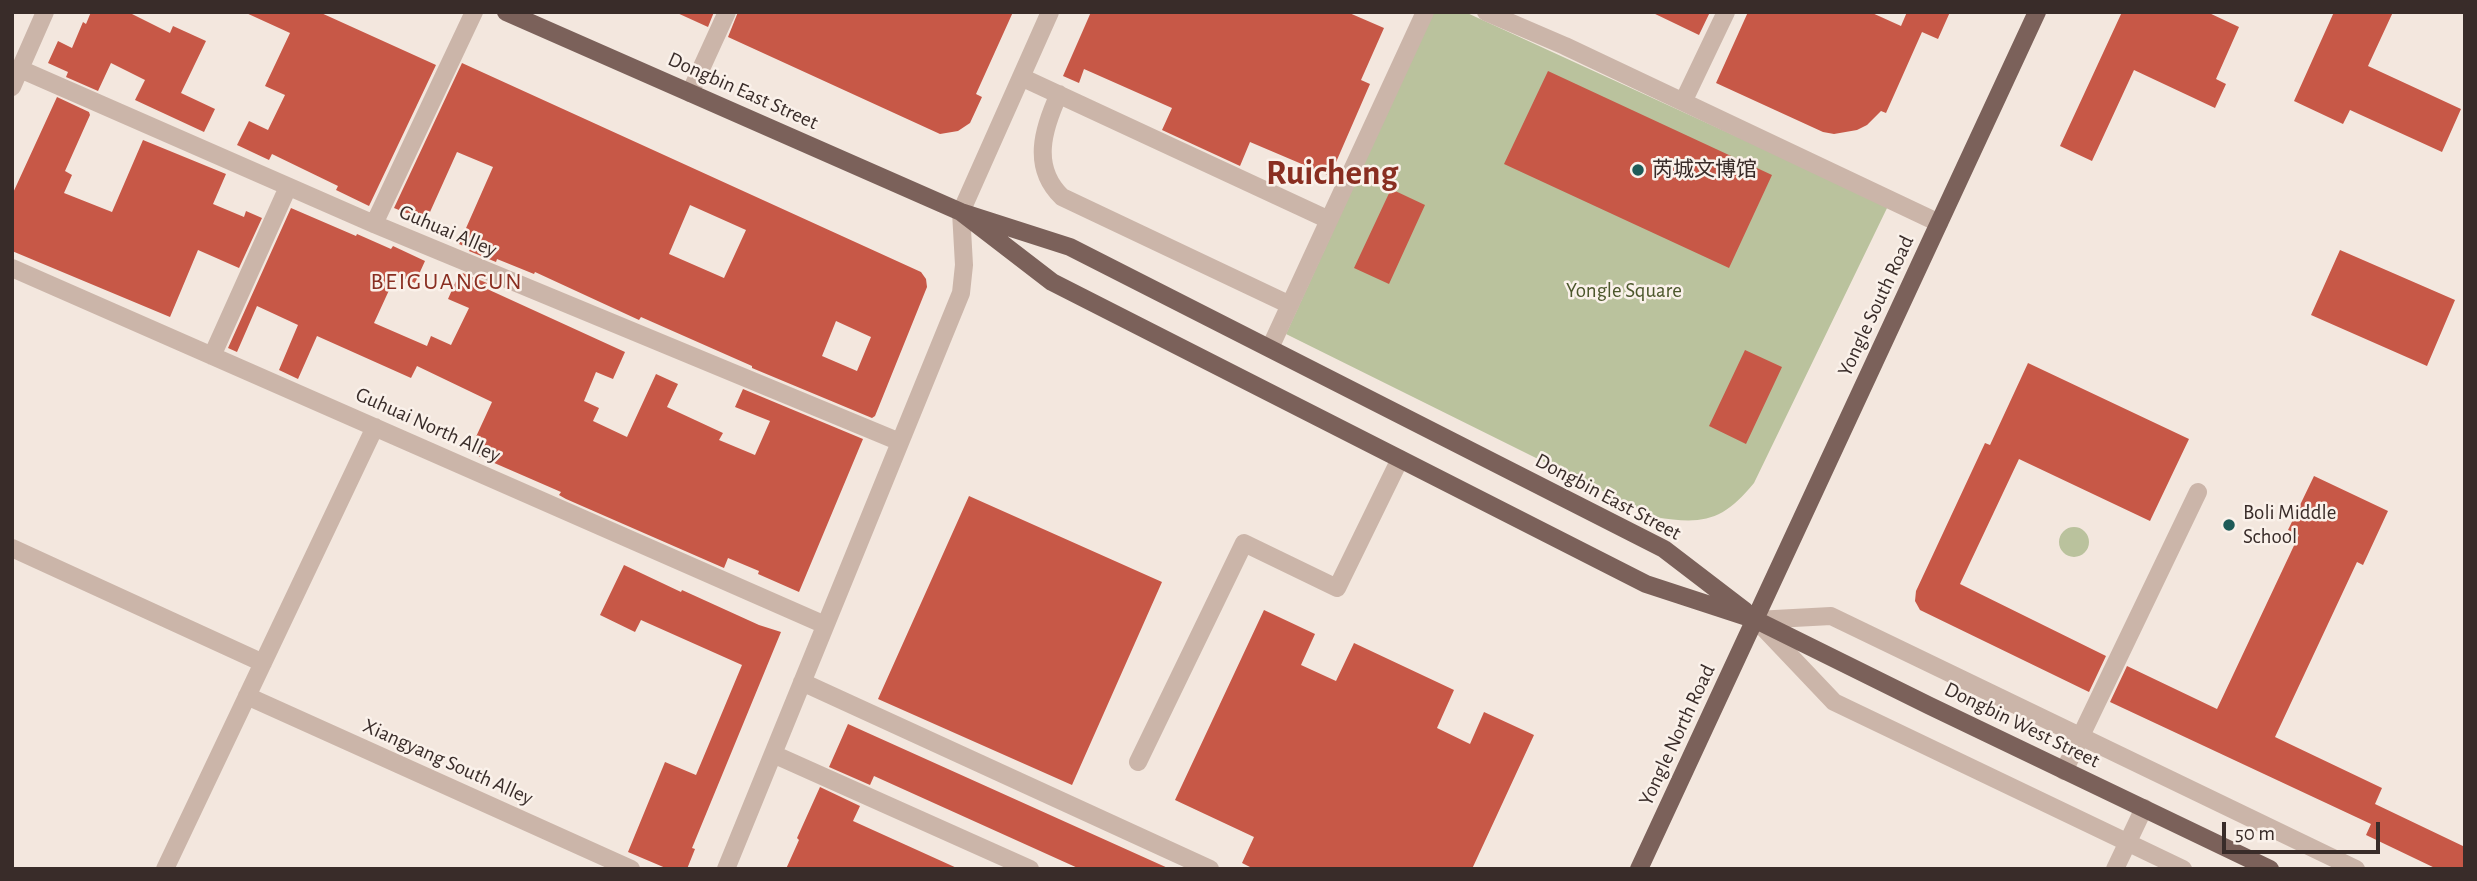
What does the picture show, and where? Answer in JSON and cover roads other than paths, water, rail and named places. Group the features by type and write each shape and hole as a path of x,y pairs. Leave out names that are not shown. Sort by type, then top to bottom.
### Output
{"main road":[{"name":"Dongbin East Street","path":"506,12 961,212 1070,247 1664,549 1756,620"},
{"name":"Yongle South Road","path":"1756,620 2037,12"},
{"name":"Dongbin East Street","path":"961,212 1052,282 1646,584 1756,620"},
{"name":"Dongbin West Street","path":"1756,620 2270,869"},
{"name":"Yongle North Road","path":"1639,869 1756,620"}],"street":[{"path":"12,87 45,12"},
{"path":"374,224 474,12"},
{"path":"690,93 727,12"},
{"path":"726,869 961,293 964,265 961,212 1050,12"},
{"path":"1270,348 1425,12"},
{"path":"1486,12 1565,46 1940,223"},
{"path":"1683,102 1726,12"},
{"name":"Guhuai Alley","path":"20,69 374,224 900,442"},
{"path":"1021,77 1329,220"},
{"path":"1059,94 1049,116 1042,159 1049,180 1062,197 1290,305"},
{"path":"212,356 288,187"},
{"name":"Guhuai North Alley","path":"12,268 825,625"},
{"path":"165,869 375,427"},
{"path":"1138,762 1244,543 1337,588 1400,458"},
{"path":"2064,771 2199,492"},
{"path":"12,548 263,663"},
{"path":"1756,620 1831,616 2356,869"},
{"path":"1756,620 1834,702 2183,869"},
{"path":"802,682 1210,869"},
{"name":"Xiangyang South Alley","path":"247,696 631,869"},
{"path":"773,754 1030,869"},
{"path":"2115,869 2144,808"}],"place":[{"name":"芮城文博馆","path":"1638,170"},
{"name":"Boli Middle School","path":"2229,525"}],"district":[{"name":"Ruicheng","path":"1332,173"},
{"name":"BEIGUANCUN","path":"447,282"}],"park label":[{"name":"Yongle Square","path":"1624,291"}]}
